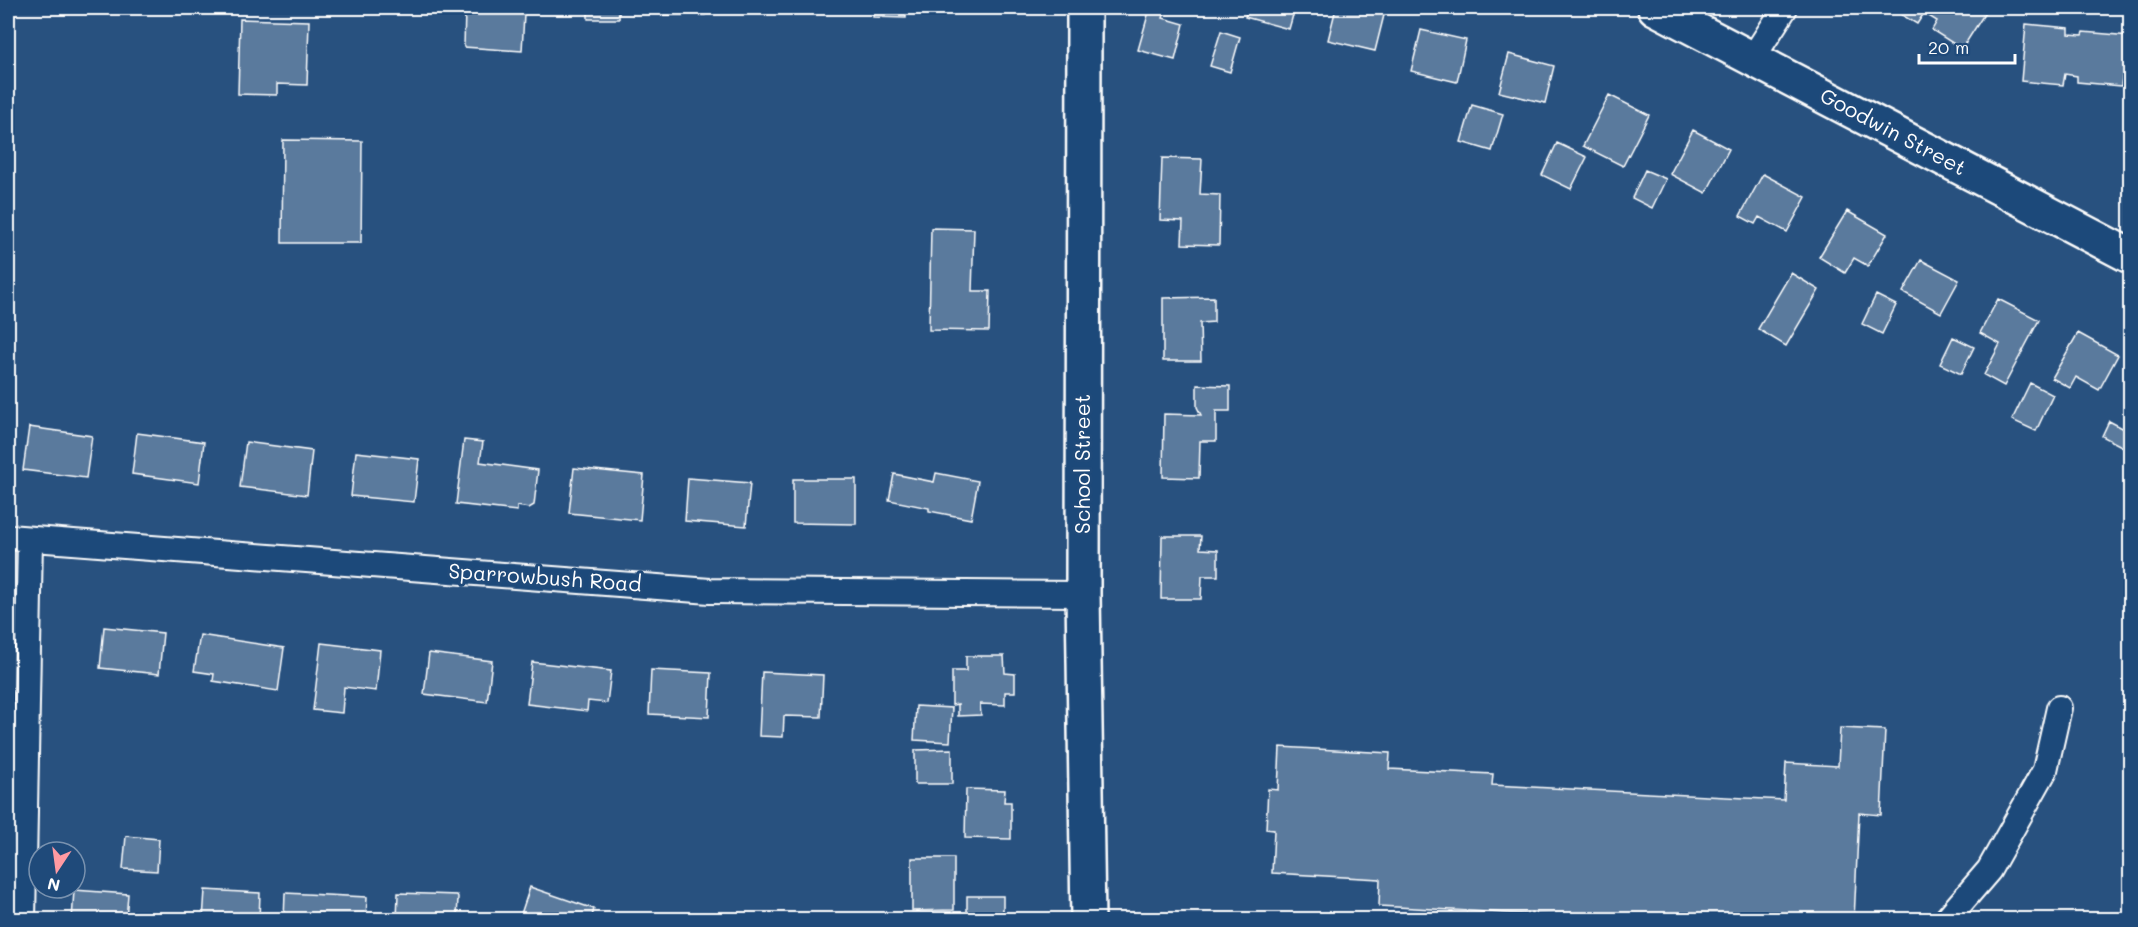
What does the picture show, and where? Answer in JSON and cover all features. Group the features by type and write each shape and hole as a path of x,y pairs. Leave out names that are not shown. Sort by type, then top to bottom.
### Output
{"main road":[{"name":"School Street","path":"1084,8 1083,594 1088,920"},
{"name":"Goodwin Street","path":"1655,8 2130,256"}],"street":[{"path":"1752,58 1785,8"},
{"name":"Sparrowbush Road","path":"19,538 710,591 1083,594"},
{"path":"19,538 23,920"},
{"path":"1946,920 1989,870 2045,770 2059,708"}],"building":[{"path":"588,8 619,8 619,19 588,19"},
{"path":"663,8 705,8 705,15 663,15"},
{"path":"874,8 906,8 906,18 873,17"},
{"path":"1150,8 1166,8 1163,18 1184,24 1175,60 1138,50"},
{"path":"1248,8 1295,8 1289,29 1245,17"},
{"path":"1336,8 1370,8 1385,11 1375,51 1328,40"},
{"path":"1890,8 1988,8 1962,49 1932,30 1937,21 1924,13 1917,24"},
{"path":"465,11 524,14 522,51 464,47"},
{"path":"240,19 309,21 307,85 277,84 277,95 238,94"},
{"path":"2026,24 2069,28 2069,34 2082,35 2083,32 2130,36 2130,77 2122,77 2121,86 2077,82 2077,76 2065,74 2063,85 2021,81"},
{"path":"1421,30 1466,40 1457,82 1411,71"},
{"path":"1221,31 1240,37 1230,72 1210,66"},
{"path":"1509,54 1554,66 1545,103 1499,92"},
{"path":"1609,95 1649,115 1623,166 1583,146"},
{"path":"1472,105 1503,114 1492,151 1461,142"},
{"path":"1693,130 1729,149 1706,193 1670,174"},
{"path":"283,140 362,141 361,243 282,243"},
{"path":"1557,143 1587,157 1571,189 1542,175"},
{"path":"1162,158 1202,159 1200,194 1220,195 1219,245 1182,244 1183,221 1160,220"},
{"path":"1645,170 1666,179 1652,208 1632,198"},
{"path":"1763,174 1806,197 1787,232 1759,217 1755,224 1740,216"},
{"path":"1847,211 1887,234 1868,266 1854,258 1845,273 1819,257"},
{"path":"931,228 974,229 972,291 990,291 989,331 929,330"},
{"path":"1921,260 1959,280 1941,313 1903,292"},
{"path":"1791,273 1819,290 1786,346 1758,329"},
{"path":"1876,295 1896,305 1882,334 1862,324"},
{"path":"1214,297 1214,322 1200,323 1201,361 1163,361 1163,298"},
{"path":"1998,299 2039,320 2004,386 1984,375 2000,344 1980,333"},
{"path":"2078,333 2118,355 2099,390 2076,377 2070,388 2052,378"},
{"path":"1953,337 1974,347 1961,374 1940,364"},
{"path":"2030,383 2053,395 2036,431 2012,420"},
{"path":"1197,385 1230,386 1230,411 1216,411 1216,441 1200,441 1199,478 1163,477 1164,414 1201,415 1197,407"},
{"path":"2109,421 2130,432 2129,450 2102,436"},
{"path":"29,427 92,436 86,478 23,470"},
{"path":"137,433 204,442 199,483 132,474"},
{"path":"464,440 483,442 480,462 538,470 534,505 529,508 517,506 517,511 456,504"},
{"path":"246,442 312,451 307,495 240,487"},
{"path":"356,452 419,459 414,502 351,496"},
{"path":"574,468 644,475 640,520 569,513"},
{"path":"936,473 978,481 971,519 889,500 894,474 934,482"},
{"path":"688,478 750,483 746,526 685,521"},
{"path":"793,479 856,479 856,524 793,523"},
{"path":"1162,536 1201,536 1200,549 1218,550 1218,576 1202,576 1201,599 1161,599"},
{"path":"104,627 163,633 159,674 100,668"},
{"path":"200,635 284,648 278,691 213,681 214,674 194,671"},
{"path":"321,643 380,650 376,691 344,687 342,713 313,710"},
{"path":"429,653 492,661 487,702 424,694"},
{"path":"966,656 1004,656 1005,673 1015,674 1015,692 1005,692 1005,705 980,704 981,715 958,716 958,704 952,705 952,671 966,671"},
{"path":"532,662 611,671 607,703 588,701 587,711 527,704"},
{"path":"651,670 711,673 709,717 649,714"},
{"path":"762,672 823,675 821,717 784,716 783,737 759,736"},
{"path":"916,706 952,708 950,742 914,740"},
{"path":"1840,728 1885,730 1881,815 1859,813 1854,920 1634,920 1379,906 1380,879 1272,873 1274,830 1266,829 1268,789 1278,790 1280,747 1390,753 1389,769 1493,774 1492,785 1784,800 1786,763 1838,766"},
{"path":"952,749 952,784 915,784 915,750"},
{"path":"966,789 1005,790 1004,802 1011,802 1011,839 965,838"},
{"path":"126,836 159,839 157,871 123,869"},
{"path":"912,858 954,858 954,910 912,911"},
{"path":"530,887 594,909 591,920 519,920"},
{"path":"205,890 260,893 259,920 203,920"},
{"path":"87,891 128,894 126,920 72,920 73,900 87,900"},
{"path":"285,893 367,897 366,920 284,920"},
{"path":"398,893 457,895 457,920 397,920"},
{"path":"967,896 1003,896 1003,918 1011,918 1011,920 967,920"}]}
